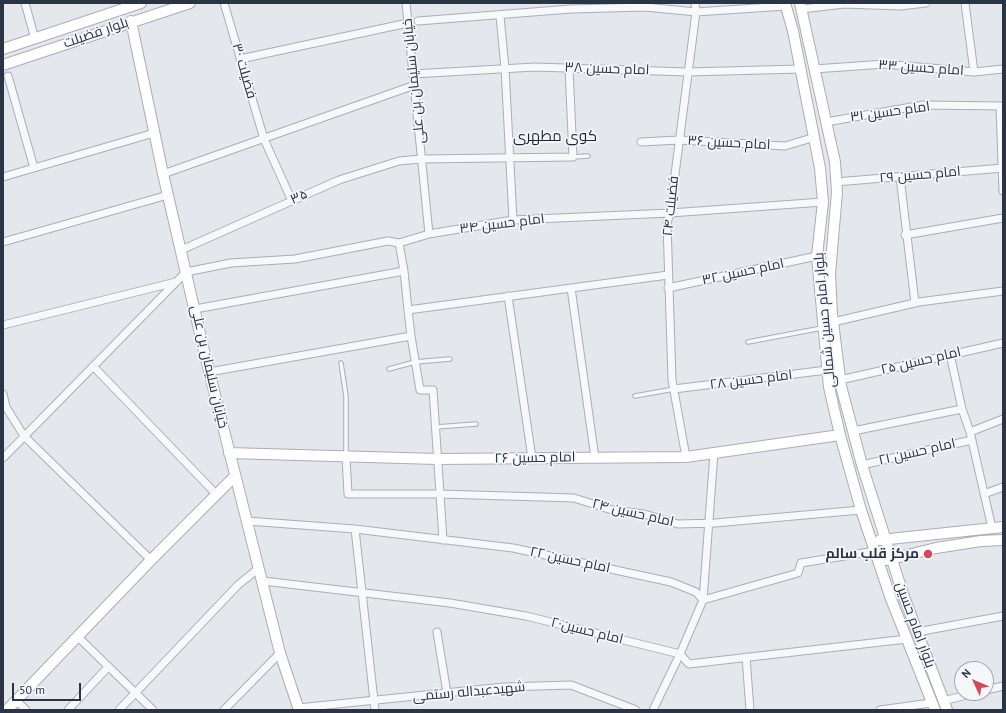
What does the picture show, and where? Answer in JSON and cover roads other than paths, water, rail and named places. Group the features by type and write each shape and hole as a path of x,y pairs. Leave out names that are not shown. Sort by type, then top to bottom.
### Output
{"street":[{"path":"25,3 35,39"},
{"name":"بلوار فضیلت","path":"3,49 128,5 141,3"},
{"name":"بلوار فضیلت","path":"3,65 131,21 190,3"},
{"name":"فضیلت ۳۰","path":"224,3 264,139 292,201"},
{"name":"خیابان سلیمان بن علی","path":"406,3 429,234"},
{"name":"فضیلت ۲۴","path":"686,457 674,389 666,223 670,213 696,3"},
{"path":"801,6 844,4 900,6 926,3"},
{"path":"965,3 974,72"},
{"path":"418,21 500,16 571,9 645,7 696,12 786,4"},
{"name":"بلوار امام حسین شمالی","path":"786,4 806,92 820,168 823,202 817,256 827,370 840,435 861,510 891,599 933,706"},
{"name":"بلوار امام حسین شمالی","path":"801,6 835,162 837,192 830,274 833,322 840,380 852,431 886,538"},
{"path":"500,16 505,68 514,220"},
{"name":"خیابان سلیمان بن علی","path":"131,21 163,174 209,372 280,653 298,709"},
{"path":"240,59 408,23"},
{"name":"امام حسین ۳۳","path":"814,69 885,64 974,72 1003,69"},
{"name":"امام حسین ۳۸","path":"413,74 535,67 687,72 800,69"},
{"path":"569,68 573,156"},
{"path":"8,76 34,168"},
{"path":"163,174 415,85"},
{"path":"806,92 819,91"},
{"name":"امام حسین ۳۱","path":"826,122 923,105 1002,106"},
{"path":"1002,106 1003,191"},
{"path":"3,178 154,133"},
{"name":"امام حسین ۳۶","path":"641,142 679,140 785,146 815,137"},
{"name":"۳۵","path":"181,250 339,180 400,161 422,159 573,156"},
{"name":"امام حسین ۲۹","path":"836,182 1002,168"},
{"path":"900,176 915,303"},
{"path":"3,242 168,195"},
{"name":"امام حسین ۳۴","path":"186,272 231,263 295,259 388,240 400,243 429,234 514,220 670,213 823,202"},
{"path":"906,235 1003,218"},
{"path":"400,243 411,336 420,390 434,390 435,427 443,540"},
{"name":"امام حسین ۳۲","path":"668,288 817,256"},
{"path":"195,309 404,271"},
{"path":"3,458 186,272"},
{"path":"408,310 668,275"},
{"path":"3,325 177,282"},
{"path":"571,288 595,458"},
{"path":"833,322 915,303 1003,291"},
{"path":"508,296 532,458"},
{"path":"209,372 411,336"},
{"name":"امام حسین ۲۵","path":"840,380 1003,343"},
{"path":"950,354 962,409 970,432 992,528"},
{"path":"93,366 216,494"},
{"name":"امام حسین ۲۸","path":"674,389 827,370"},
{"path":"3,394 5,407 24,436 151,560"},
{"path":"852,431 962,409"},
{"path":"970,432 1003,419"},
{"name":"امام حسین ۲۶","path":"229,453 437,459 686,457 840,435"},
{"name":"امام حسین ۲۱","path":"862,465 972,440"},
{"path":"653,710 680,654 703,600 710,523 714,453"},
{"name":"امام حسین ۲۴","path":"346,457 348,494 440,494 574,498 612,510 644,514 678,524 710,523 861,510"},
{"path":"7,710 151,560 235,476"},
{"path":"984,494 1003,487"},
{"name":"امام حسین ۲۲","path":"247,521 355,529 513,548 671,582 696,592 703,600"},
{"path":"872,541 886,538 1003,527"},
{"path":"355,529 375,710"},
{"name":"بلوار امام حسین","path":"886,538 903,594 945,705"},
{"path":"879,562 936,548 981,541 1003,540"},
{"path":"703,600 798,573 801,563 875,552"},
{"path":"119,710 238,585 259,568"},
{"name":"امام حسین۲۰","path":"263,581 450,603 526,616 680,654 689,664 907,639"},
{"path":"917,632 1003,616"},
{"path":"437,632 447,693"},
{"path":"77,636 153,710"},
{"path":"224,710 280,653"},
{"path":"746,657 750,710"},
{"path":"68,710 108,666"},
{"name":"شهیدعبداله رستمی","path":"298,709 504,687 571,685 636,710"},
{"path":"16,700 26,710"},
{"path":"945,705 955,701"},
{"path":"880,710 933,706"}],"lane":[{"path":"573,156 588,156"},
{"path":"748,342 823,328"},
{"path":"389,368 415,362 450,359"},
{"path":"341,363 346,396 346,457"},
{"path":"634,396 674,389"},
{"path":"435,427 476,424"}],"place":[{"name":"مرکز قلب سالم","path":"928,554"}],"district":[{"name":"کوی مطهری","path":"555,137"}]}
